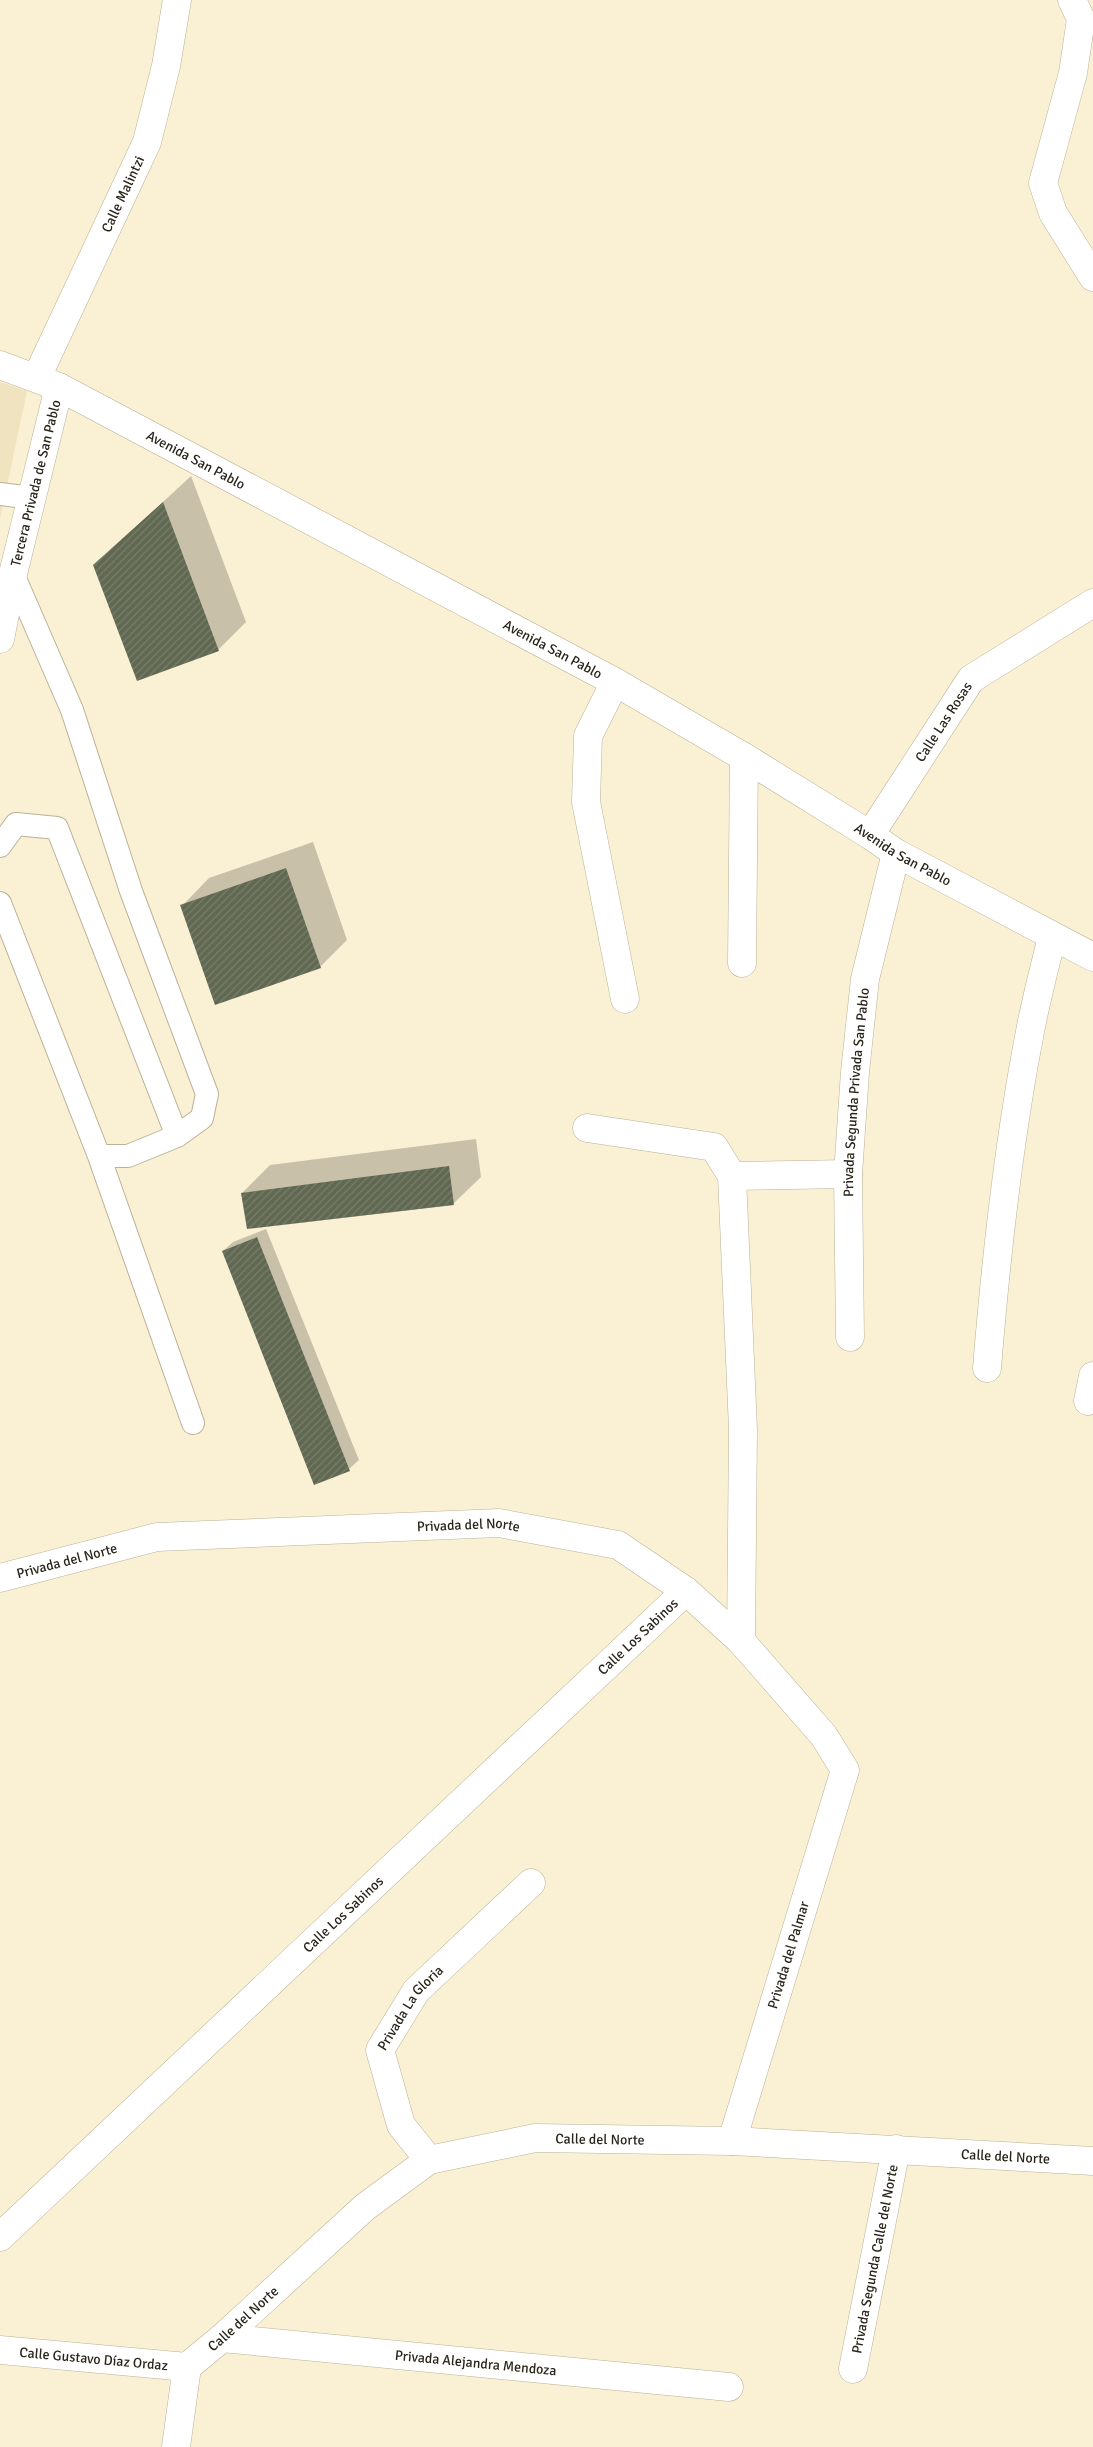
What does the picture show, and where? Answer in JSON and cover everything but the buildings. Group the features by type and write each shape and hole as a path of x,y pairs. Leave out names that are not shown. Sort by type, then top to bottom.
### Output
{"street":[{"name":"Calle Malintzi","path":"48,382 147,142 166,66 177,0"},
{"path":"1072,0 1081,18 1073,73 1043,183 1053,213 1093,277"},
{"name":"Avenida San Pablo","path":"0,365 48,382 615,682 744,757 896,853 1093,957"},
{"name":"Tercera Privada de San Pablo","path":"0,639 13,574 32,498 48,382"},
{"name":"Calle Las Rosas","path":"870,835 971,679 1093,602"},
{"path":"615,682 588,736 586,802 626,999"},
{"path":"742,963 744,757"},
{"name":"Privada Segunda Privada San Pablo","path":"850,1337 848,1174 855,1072 866,979 896,853"},
{"path":"987,1368 996,1258 1010,1148 1029,1036 1052,937"},
{"path":"587,1128 714,1147 732,1176 743,1429 741,1641"},
{"path":"732,1176 848,1174"},
{"name":"Privada del Norte","path":"0,1578 157,1537 499,1523 618,1545 686,1590 741,1641 824,1736 845,1770"},
{"name":"Calle Los Sabinos","path":"0,2237 686,1590"},
{"name":"Privada del Palmar","path":"732,2140 845,1770"},
{"name":"Privada La Gloria","path":"429,2160 401,2125 380,2050 416,1991 531,1883"},
{"name":"Calle del Norte","path":"187,2367 222,2338 364,2207 429,2160 535,2138 732,2140 1093,2161"},
{"name":"Privada Segunda Calle del Norte","path":"853,2369 896,2150"},
{"name":"Privada Alejandra Mendoza","path":"222,2338 730,2387"},
{"name":"Calle Gustavo Díaz Ordaz","path":"0,2350 187,2367"},
{"path":"176,2447 187,2367"}],"lane":[{"path":"0,494 32,498"},
{"path":"13,574 72,710 131,891 207,1094 202,1118 177,1136 128,1156 99,1156"},
{"path":"0,846 16,824 57,828 177,1136"},
{"path":"0,903 99,1156 193,1423"}],"shaded area":[{"path":"0,382 27,391 0,519"}]}
